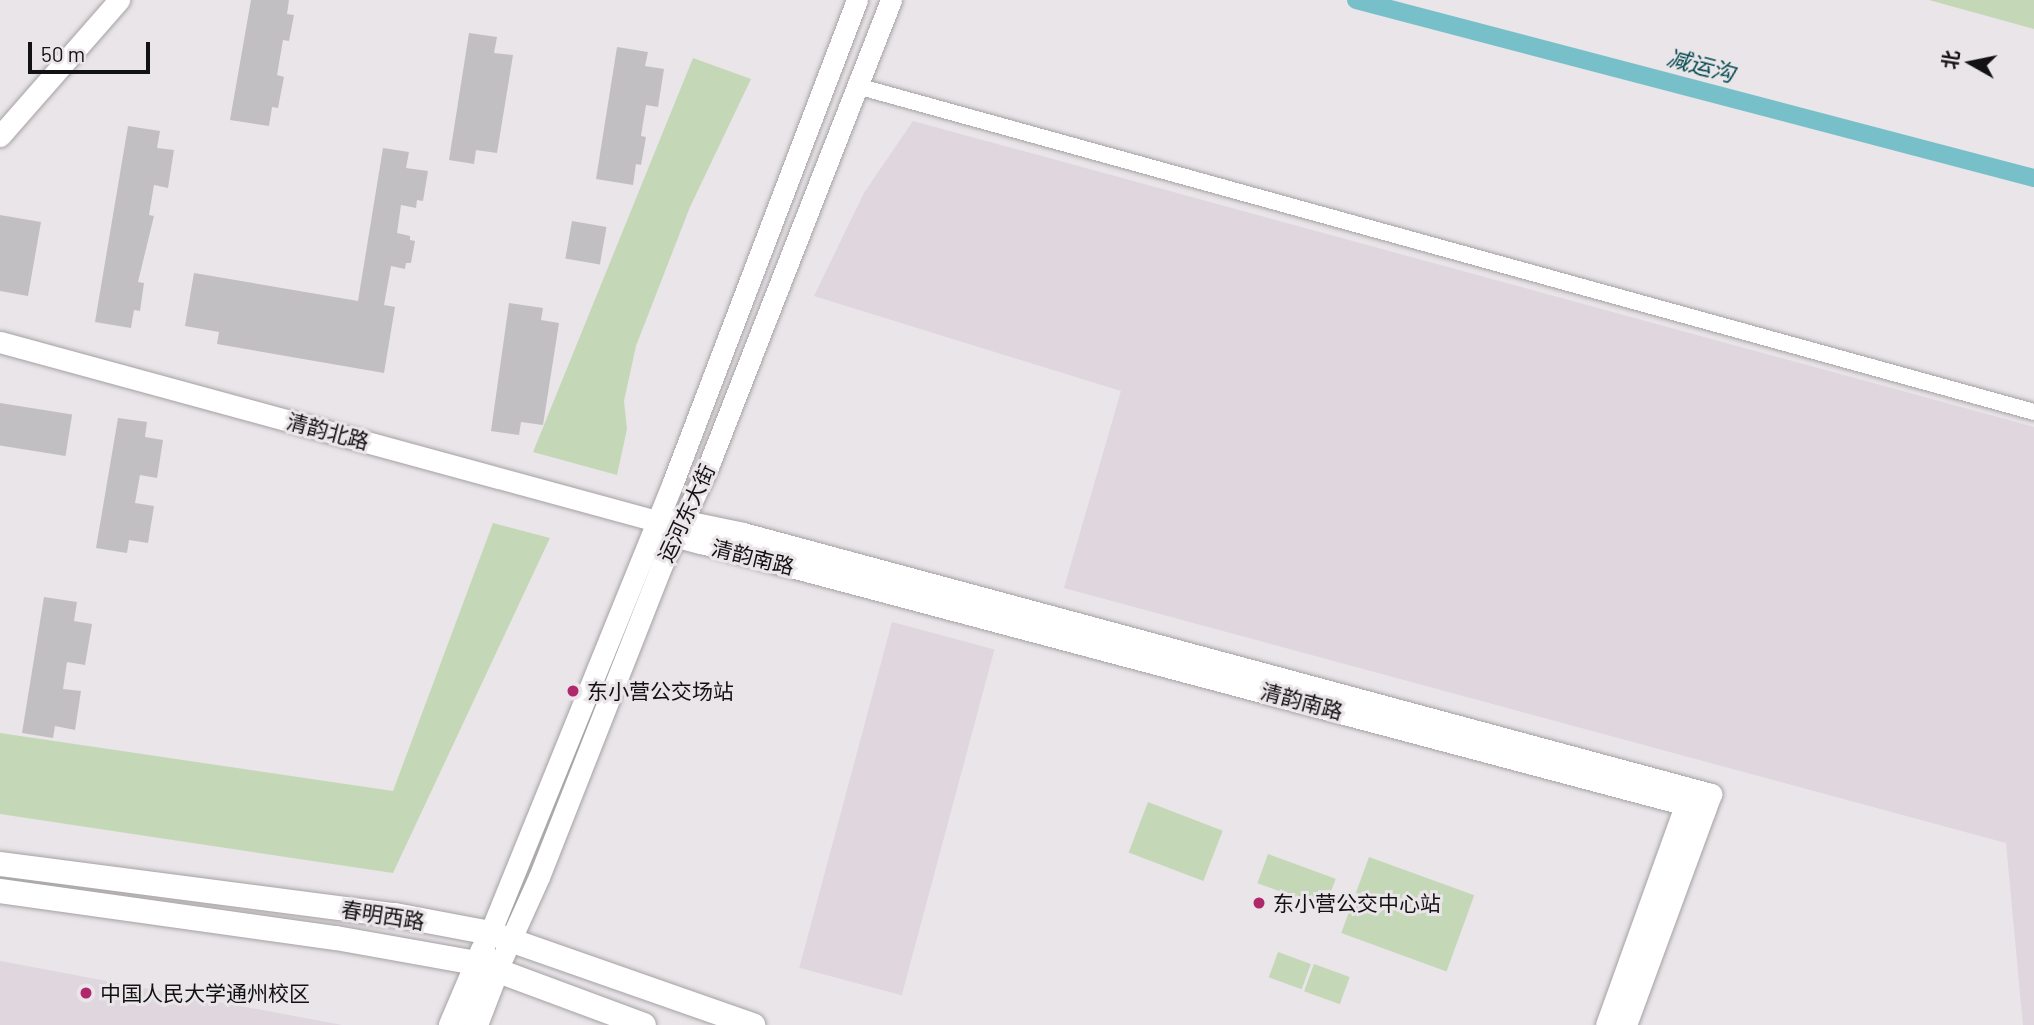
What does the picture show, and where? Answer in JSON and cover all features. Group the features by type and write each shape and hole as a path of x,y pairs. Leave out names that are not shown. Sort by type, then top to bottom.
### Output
{"main road":[{"path":"0,136 119,0"},
{"name":"运河东大街","path":"451,1025 487,967 500,936 656,521 858,0"},
{"name":"运河东大街","path":"500,936 538,877 677,528 708,467 891,0"},
{"name":"清韵北路","path":"0,342 656,521"},
{"name":"清韵南路","path":"656,521 677,528 743,533 1694,801"},
{"path":"1606,1025 1694,801"},
{"path":"1626,1025 1694,801"},
{"name":"春明西路","path":"0,864 395,915 500,936 753,1025"},
{"name":"春明西路","path":"0,891 336,938 487,967 644,1025"},
{"name":"运河东大街","path":"476,1025 487,967"}],"street":[{"path":"857,86 2034,412"}],"shaded area":[{"path":"913,121 2034,427 2034,1025 2023,1025 2006,843 1064,588 1121,391 814,296 864,193"},
{"path":"892,622 994,649 902,995 799,968"},
{"name":"中国人民大学通州校区","path":"0,961 342,1025 0,1025"}],"green space":[{"path":"1929,0 2034,0 2034,29"},
{"path":"693,58 751,79 690,207 636,346 624,401 627,429 617,475 533,452"},
{"path":"493,523 550,538 393,873 0,814 0,733 393,791"},
{"path":"1148,802 1223,831 1203,881 1129,852"},
{"path":"1268,854 1336,879 1325,908 1257,883"},
{"path":"1369,857 1474,895 1447,971 1341,933"},
{"path":"1278,952 1311,964 1302,989 1269,977"},
{"path":"1314,964 1350,977 1340,1004 1304,991"}],"building":[{"path":"251,0 289,0 287,14 294,15 289,41 283,40 277,75 284,77 278,108 272,107 269,126 230,120"},
{"path":"469,33 497,37 494,53 513,55 497,153 476,150 474,164 449,160"},
{"path":"617,47 648,52 645,66 664,69 658,107 646,105 641,136 646,137 641,165 636,164 633,185 596,179"},
{"path":"128,126 160,131 157,148 174,150 168,188 154,185 149,215 154,216 138,282 144,283 140,311 134,310 131,328 95,322"},
{"path":"383,148 409,152 406,168 428,171 423,201 417,200 416,208 401,205 397,233 410,236 410,240 415,241 411,263 406,263 405,269 391,266 384,305 395,307 384,373 217,344 219,332 185,326 194,273 358,301"},
{"path":"0,215 41,222 28,296 0,291"},
{"path":"572,221 606,227 600,265 565,258"},
{"path":"509,303 543,308 541,320 559,323 543,425 521,422 519,435 491,431"},
{"path":"0,403 72,414 66,456 0,446"},
{"path":"118,418 147,422 145,437 163,440 157,478 140,475 135,503 154,506 148,543 129,540 127,553 96,548"},
{"path":"44,597 77,602 74,621 92,624 85,665 67,662 63,689 81,691 75,730 55,726 53,738 22,733"}],"waterway":[{"name":"减运沟","path":"1356,0 2034,178"}],"place":[{"name":"东小营公交场站","path":"573,691"},
{"name":"东小营公交中心站","path":"1259,903"},
{"name":"中国人民大学通州校区","path":"86,993"}]}
